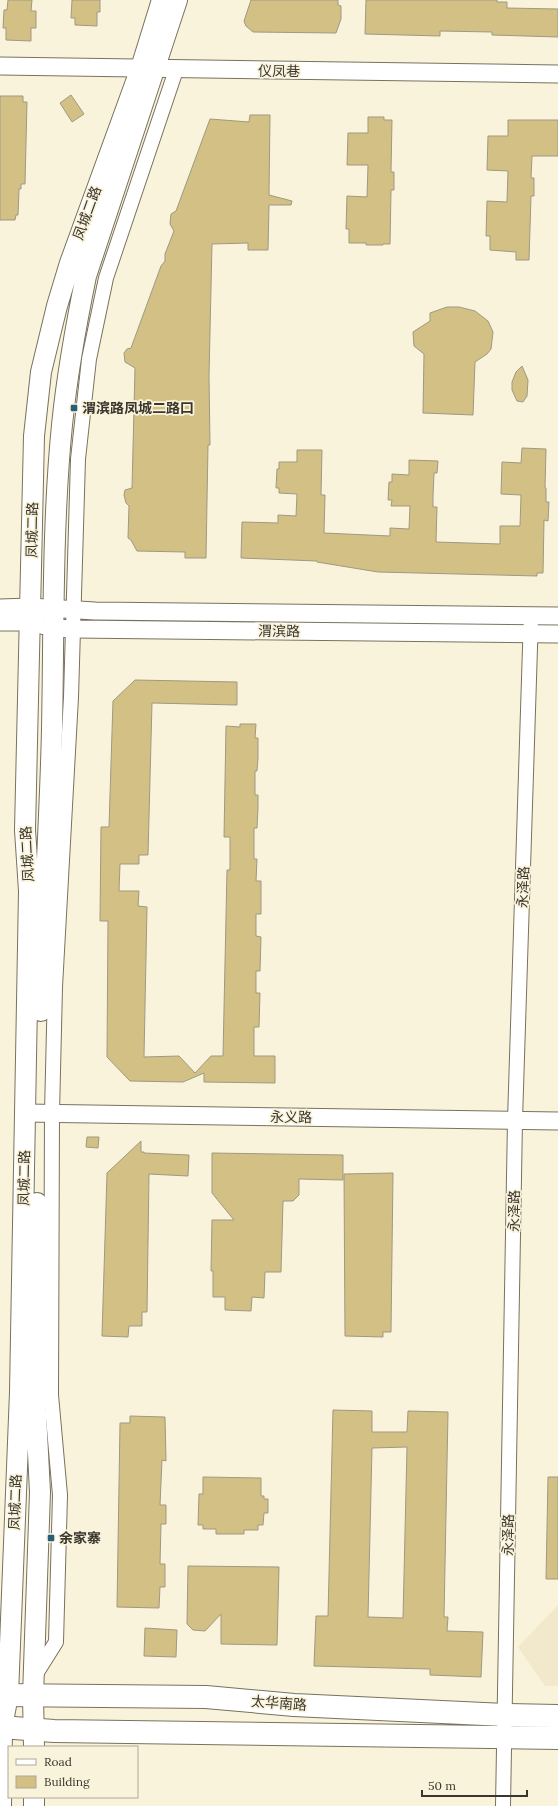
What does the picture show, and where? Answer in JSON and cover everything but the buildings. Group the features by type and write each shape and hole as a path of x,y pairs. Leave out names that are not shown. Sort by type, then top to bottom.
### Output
{"main road":[{"name":"凤城二路","path":"35,1738 34,1687 40,1492 35,1394 38,1113 43,910 50,820 56,517 62,426 77,318 86,276 147,68 162,0"},
{"name":"凤城二路","path":"1,1806 1,1727 38,1113 25,830 34,436 37,403 46,345 70,263 147,68 177,0"},
{"name":"太华南路","path":"4,1695 34,1687 206,1697 294,1704 505,1715 558,1716"},
{"path":"1,1727 35,1738 558,1738"}],"street":[{"name":"仪凤巷","path":"0,66 147,68 176,70 558,74"},
{"path":"38,1113 55,987 71,697 78,459 89,359 106,278 176,70"},
{"name":"渭滨路","path":"0,608 53,619 73,629 558,634"},
{"name":"渭滨路","path":"53,619 73,609 95,611 558,616"},
{"name":"渭滨路","path":"0,622 30,615"},
{"name":"永泽路","path":"503,1806 516,1120 531,616"},
{"name":"永义路","path":"38,1113 558,1121"}],"shaded area":[{"path":"558,1605 558,1686 545,1686 518,1647"}],"place":[{"name":"渭滨路凤城二路口","path":"74,408"},
{"name":"余家寨","path":"51,1538"}]}
